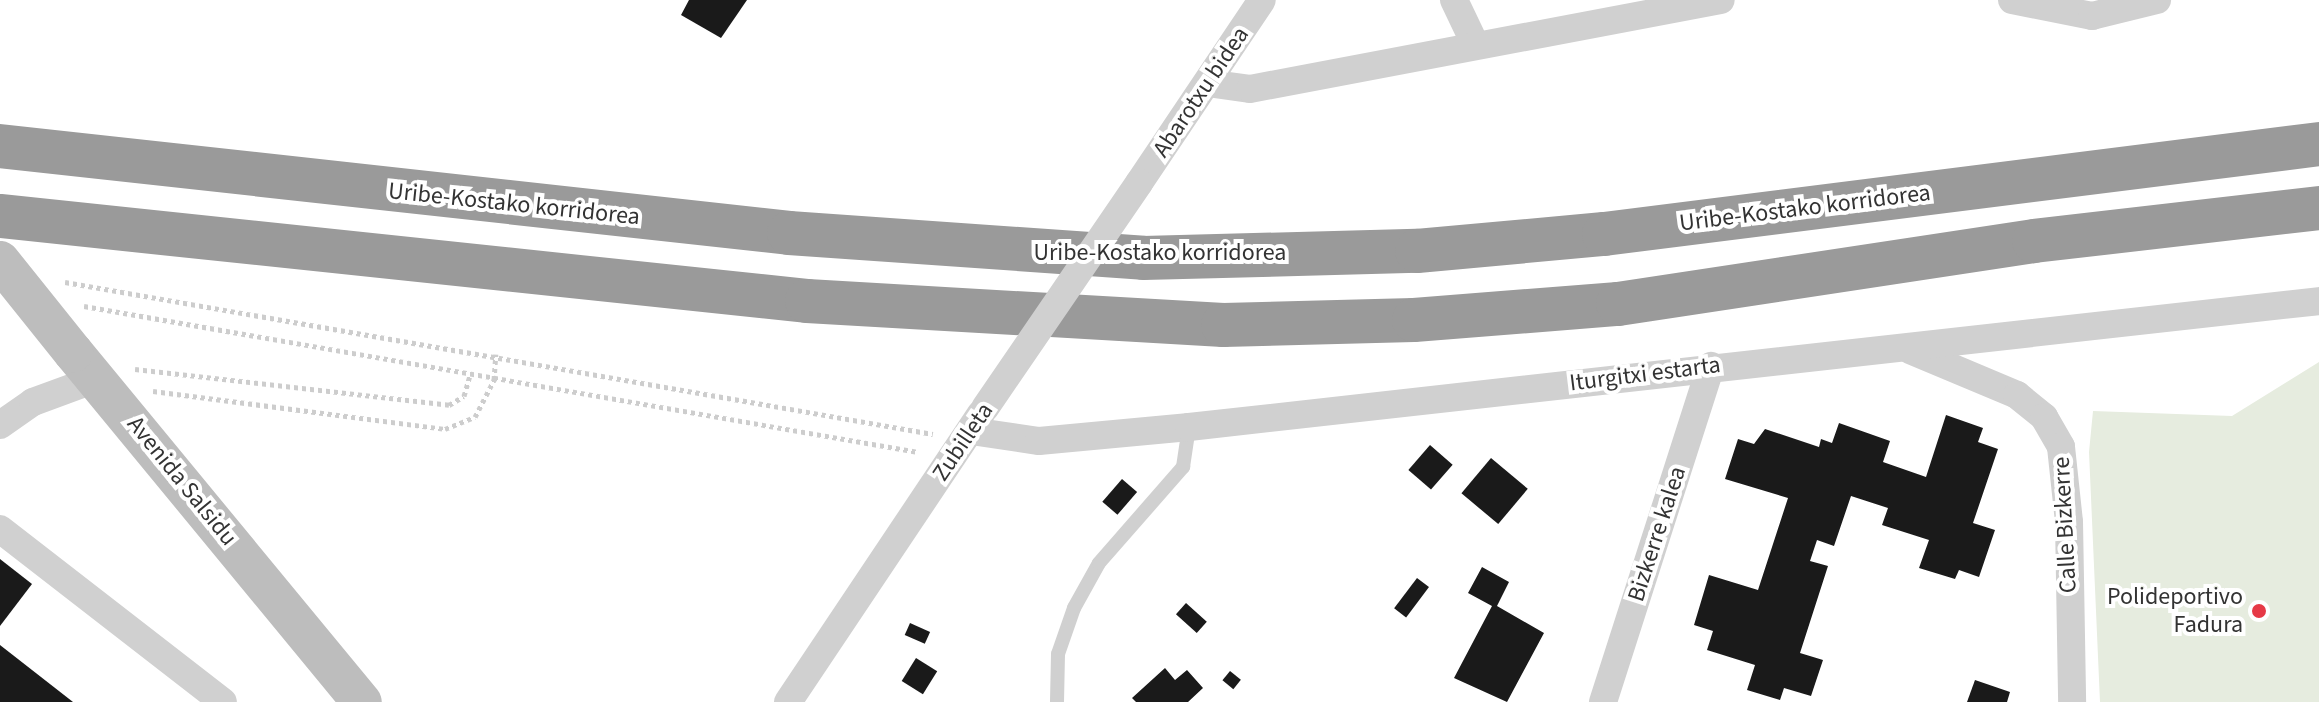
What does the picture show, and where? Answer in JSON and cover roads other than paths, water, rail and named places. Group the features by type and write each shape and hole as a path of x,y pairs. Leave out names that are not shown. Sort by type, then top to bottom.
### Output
{"highway":[{"name":"Uribe-Kostako korridorea","path":"0,146 789,233 1143,258 1417,251 1604,234 2319,144"},
{"path":"10,217 807,301 1223,325 1414,320 1618,304 2034,241 2319,208"}],"street":[{"name":"Abarotxu bidea","path":"1139,183 1262,0"},
{"path":"1454,0 1475,44"},
{"path":"1207,83 1250,89 1475,44 1721,0"},
{"path":"2012,0 2092,16 2157,0"},
{"name":"Zubilleta","path":"788,702 1139,183"},
{"name":"Avenida Salsidu","path":"0,261 362,702"},
{"name":"Iturgitxi estarta","path":"978,419 1039,441 2319,301"},
{"name":"Calle Bizkerre","path":"1902,347 2017,395 2044,417 2061,447 2069,522 2072,702"},
{"path":"0,425 62,388 84,364"},
{"name":"Bizkerre kalea","path":"1603,702 1711,366"},
{"path":"0,529 223,702"}],"lane":[{"path":"1057,702 1058,654 1074,608 1099,563 1183,467 1189,427"}],"place":[{"name":"Polideportivo Fadura","path":"2259,611"}]}
